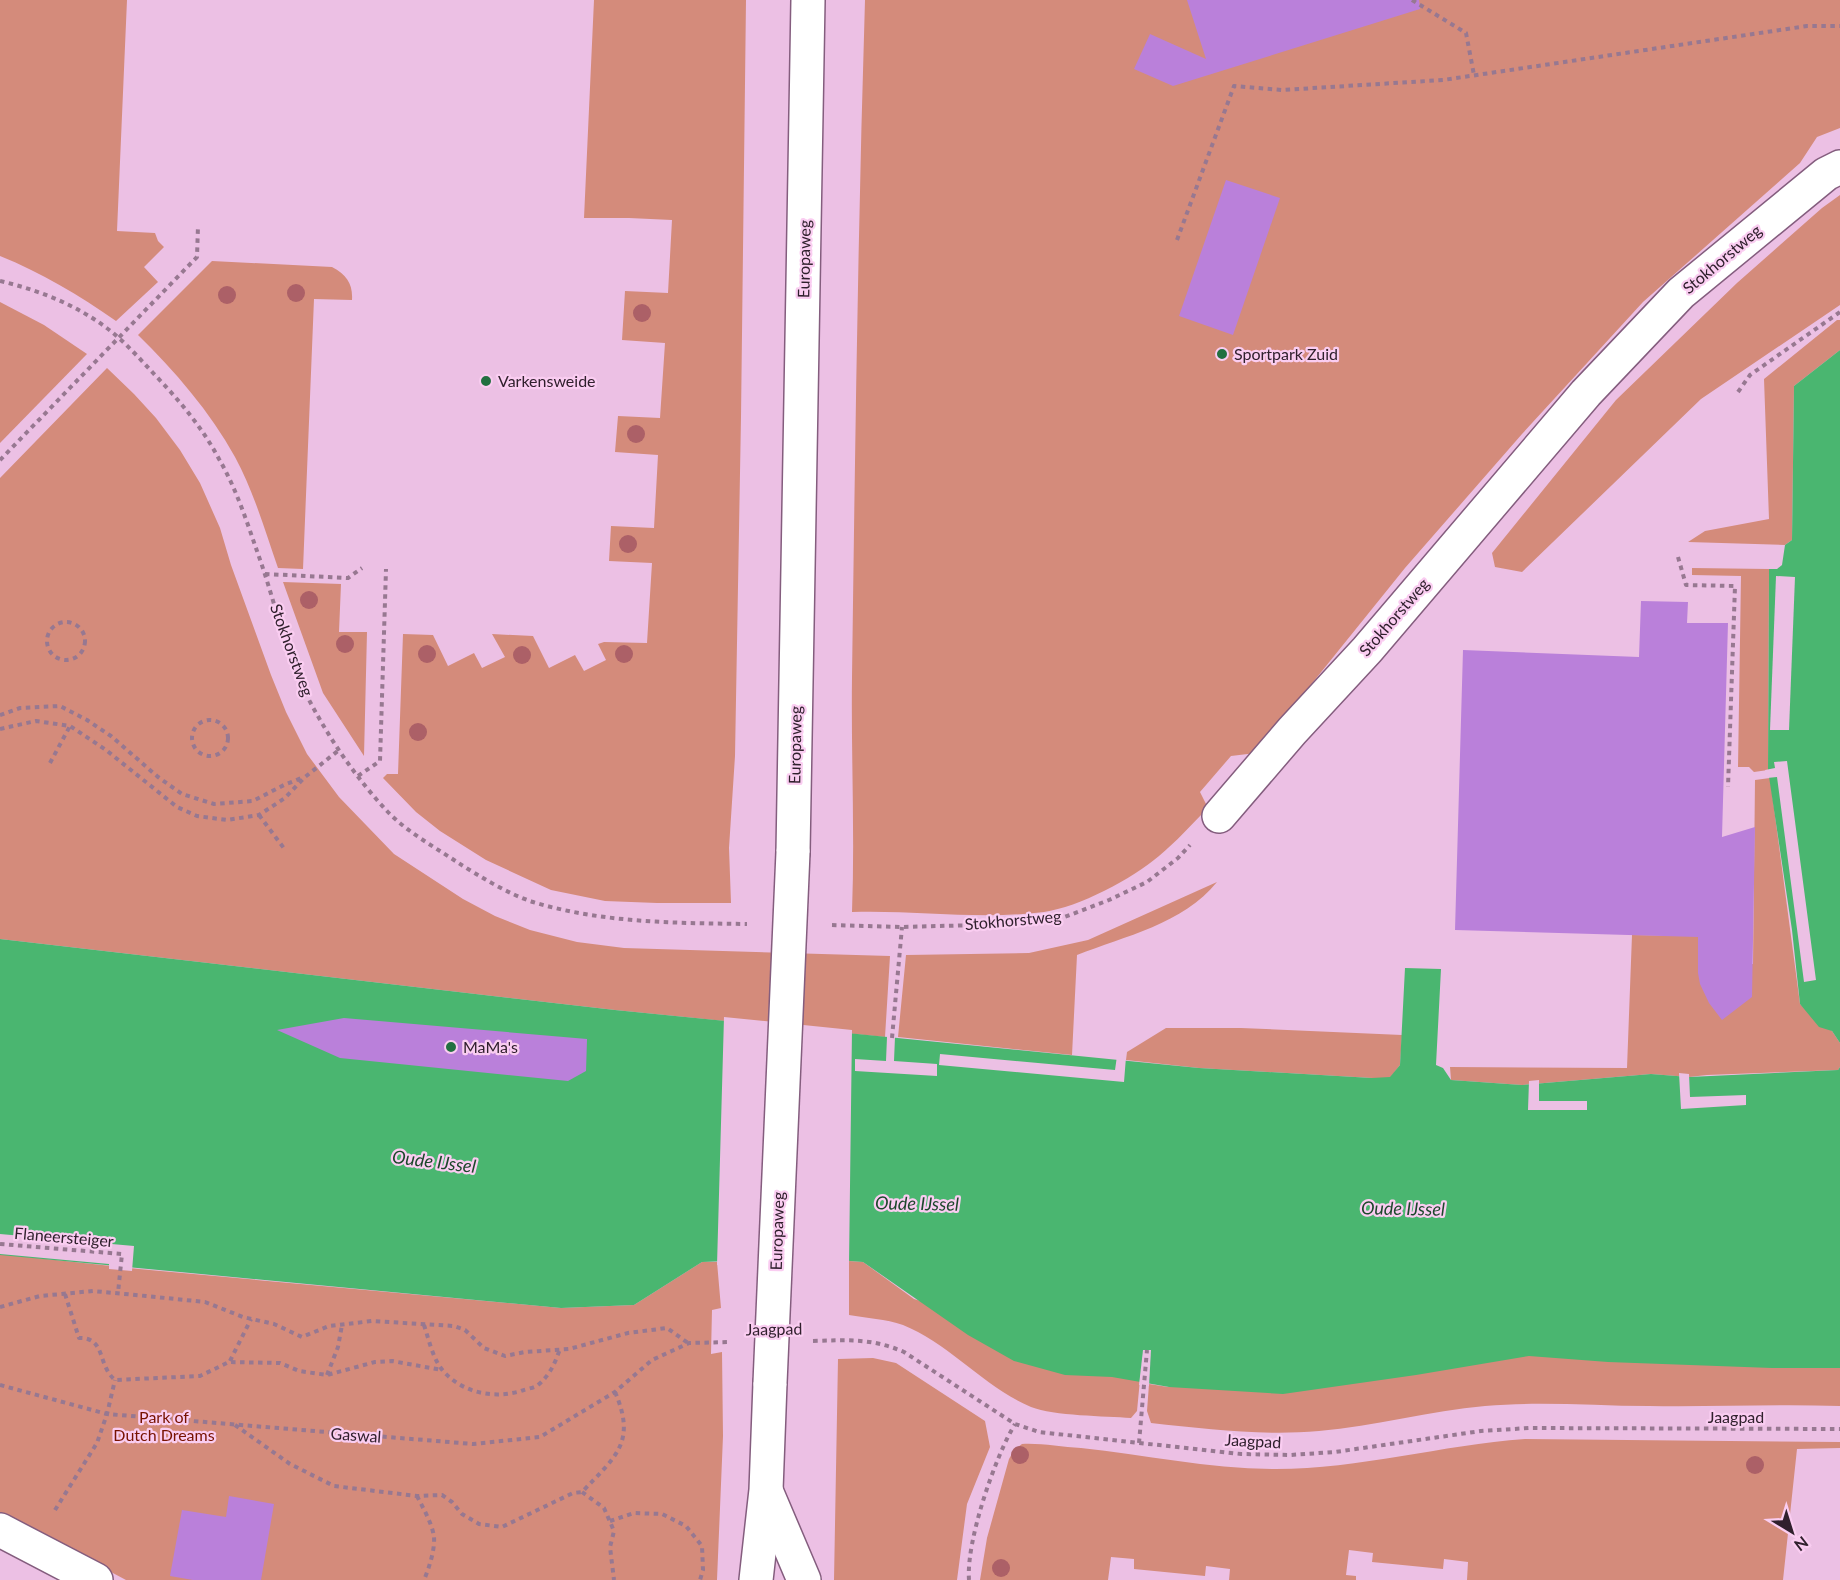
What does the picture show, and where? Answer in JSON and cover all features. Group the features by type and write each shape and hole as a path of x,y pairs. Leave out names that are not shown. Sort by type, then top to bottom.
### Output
{"main road":[{"name":"Europaweg","path":"756,1580 766,1490 793,852 808,0"},
{"name":"Stokhorstweg","path":"1218,816 1367,650 1586,393 1681,293 1826,174 1840,167"},
{"name":"Europaweg","path":"766,1490 804,1580"},
{"path":"0,1530 96,1580"}],"path":[{"path":"1412,0 1466,33 1474,75"},
{"path":"1177,240 1234,86 1282,90 1443,80 1807,26 1840,26"},
{"path":"0,460 197,257 198,226"},
{"name":"Stokhorstweg","path":"0,280 33,289 78,310 120,338 173,393 200,427 221,461 243,512 288,647 307,696 339,750 388,812 420,838 476,874 531,901 572,911 666,923"},
{"path":"1738,392 1750,375 1840,312"},
{"path":"1678,557 1686,585 1735,586 1728,787"},
{"path":"265,574 348,578 362,568"},
{"path":"358,776 380,761 386,569"},
{"path":"64,622 76,624 86,640 82,653 64,660 58,659 49,650 47,638 53,627 64,622"},
{"path":"0,715 20,708 60,706 103,730 182,794 214,804 254,801 284,784 305,777"},
{"path":"209,719 225,726 229,738 224,750 219,754 207,756 196,750 192,740 198,723 209,719"},
{"path":"0,729 36,721 70,726 106,750 177,807 197,816 227,820 259,814 285,798 305,777 339,750"},
{"path":"50,763 70,726"},
{"path":"259,814 286,851"},
{"name":"Stokhorstweg","path":"882,925 902,927 1015,924 1062,918 1147,882 1178,858 1218,816"},
{"path":"892,1038 902,927"},
{"name":"Flaneersteiger","path":"0,1244 122,1254 118,1293"},
{"path":"0,1307 40,1296 93,1291 118,1293 205,1302 251,1319 274,1324 302,1336 329,1326 372,1321 454,1326 465,1330 484,1348 505,1356 560,1349 628,1333 667,1328 688,1343"},
{"path":"65,1294 79,1338 88,1338 95,1342 108,1374 115,1380 200,1376 229,1362 280,1363 299,1371 327,1374 375,1362 392,1361 442,1370"},
{"path":"229,1362 251,1319"},
{"path":"424,1324 442,1370 458,1385 488,1395 514,1393 537,1386 551,1371 560,1349"},
{"path":"327,1374 338,1347 342,1325"},
{"name":"Jaagpad","path":"803,1341 860,1340 886,1344 904,1352 1016,1424 1039,1432 1240,1454 1290,1455 1335,1452 1481,1431 1529,1428 1840,1429"},
{"name":"Jaagpad","path":"688,1343 734,1342"},
{"name":"Gaswal","path":"0,1385 107,1414 473,1444 540,1437 615,1392 652,1360 688,1343"},
{"path":"1139,1443 1147,1350"},
{"path":"33,1547 97,1443 115,1380"},
{"path":"235,1425 290,1464 334,1486 417,1496 442,1495 452,1502 462,1514 479,1524 502,1527 573,1493 582,1492 615,1456 625,1434 622,1408 615,1392"},
{"path":"969,1580 974,1536 996,1460 1016,1424"},
{"path":"582,1492 604,1508 614,1531 610,1547 614,1580"},
{"path":"417,1496 434,1537 429,1568 424,1580"},
{"path":"610,1521 634,1513 662,1514 686,1526 702,1545 703,1570 700,1580"}],"green space":[{"path":"0,0 127,0 117,231 155,233 158,241 164,247 144,267 158,282 116,321 60,285 0,256"},
{"path":"594,0 746,0 735,756 729,848 731,903 605,901 551,890 486,860 440,831 416,812 383,778 387,774 398,774 403,634 433,635 448,666 474,653 482,668 505,657 492,634 533,636 549,668 575,655 584,671 606,660 598,644 604,642 647,643 652,563 609,561 611,526 654,528 658,455 615,452 618,416 660,418 665,343 622,340 625,291 668,293 672,220 584,218"},
{"name":"Sportpark Zuid","path":"865,0 1840,0 1840,128 1817,137 1800,163 1643,302 1522,434 1405,568 1256,753 1231,756 1200,792 1208,808 1178,839 1148,865 1089,898 1044,912 972,915 852,912 854,508"},
{"path":"1840,195 1840,305 1701,399 1522,572 1495,567 1492,553 1616,400 1737,283 1822,208"},
{"path":"212,261 332,267 342,273 350,285 352,300 314,299 303,569 278,568 248,484 225,440 191,393 138,335"},
{"path":"0,302 44,325 87,354 0,443"},
{"path":"1837,320 1840,320 1840,350 1794,386 1792,540 1785,545 1688,542 1705,531 1769,519 1764,379"},
{"path":"107,368 156,418 180,450 200,483 220,528 271,675 307,754 339,797 394,854 463,899 495,916 530,930 577,942 624,948 890,956 885,1037 615,1010 0,939 0,478"},
{"path":"1692,568 1769,569 1768,770 1754,772 1749,767 1738,767 1741,576 1692,575"},
{"path":"283,582 341,584 339,632 367,632 364,756 323,693"},
{"path":"1770,778 1800,1004 1832,1031 1840,1043 1838,1070 1689,1077 1651,1074 1522,1085 1451,1080 1450,1067 1627,1068 1632,935 1699,936 1698,963 1753,964 1755,780"},
{"path":"1217,882 1188,908 1170,919 1077,955 1072,1055 898,1037 906,955 1029,953 1088,940"},
{"path":"1166,1028 1241,1028 1402,1035 1400,1065 1390,1078 1372,1078 1199,1068 1126,1060 1127,1052"},
{"name":"Park of Dutch Dreams","path":"0,1254 561,1308 634,1305 702,1262 717,1262 721,1308 712,1310 711,1354 722,1352 723,1436 717,1580 126,1580 0,1513"},
{"path":"849,1261 863,1262 914,1299 1141,1369 1137,1411 1131,1418 1066,1414 1031,1407 1014,1399 920,1333 896,1323 849,1315"},
{"path":"1512,1351 1840,1362 1840,1406 1506,1405 1464,1408 1340,1429 1277,1433 1151,1423 1147,1411 1149,1384 1168,1387"},
{"path":"873,1358 896,1363 985,1421 990,1447 967,1504 957,1580 834,1580 838,1359"},
{"path":"1525,1439 1840,1442 1840,1448 1797,1449 1783,1580 1467,1580 1468,1562 1444,1559 1443,1569 1372,1562 1373,1553 1349,1550 1346,1575 1356,1576 1356,1580 1229,1580 1230,1569 1206,1566 1205,1576 1134,1569 1134,1559 1111,1557 1108,1580 980,1580 987,1538 1009,1459 1014,1450 1022,1444 1081,1448 1227,1467 1276,1469 1338,1465"}],"water":[{"path":"1840,350 1840,1043 1832,1031 1819,1027 1800,1004 1792,930 1768,770 1769,569 1777,569 1782,565 1785,545 1792,540 1794,386"},
{"name":"Oude IJssel","path":"0,939 615,1010 1199,1068 1372,1078 1390,1077 1400,1065 1405,968 1441,969 1436,1065 1443,1068 1451,1080 1522,1085 1651,1074 1689,1077 1838,1070 1840,1067 1840,1368 1608,1362 1529,1356 1283,1394 1169,1387 1112,1377 1065,1375 1014,1361 968,1335 863,1262 811,1258 702,1262 634,1305 561,1308 0,1255"}],"pier":[{"path":"1776,576 1795,577 1789,730 1770,730"},
{"path":"1787,761 1816,980 1804,982 1777,777 1767,778 1765,770 1775,768 1774,762"},
{"path":"724,1017 852,1030 849,1264 811,1261 717,1265"},
{"path":"887,1037 895,1037 894,1061 937,1064 937,1076 855,1071 855,1059 886,1061"},
{"path":"940,1054 1115,1070 1117,1056 1126,1057 1124,1082 939,1065"},
{"path":"1679,1073 1689,1074 1690,1097 1746,1095 1746,1105 1681,1109"},
{"path":"1539,1080 1539,1101 1587,1101 1587,1110 1528,1110 1529,1081"},
{"path":"0,1234 134,1246 132,1271 109,1269 109,1264 0,1254"},
{"path":"1143,1350 1151,1350 1149,1386 1139,1385"}],"building":[{"path":"1187,0 1419,0 1420,9 1173,86 1134,69 1150,34 1206,59"},
{"path":"1226,180 1280,198 1233,335 1179,316"},
{"path":"1641,601 1688,602 1687,623 1728,623 1722,837 1755,827 1752,997 1722,1020 1709,1003 1700,984 1698,937 1455,930 1463,650 1639,657"},
{"path":"344,1018 587,1039 586,1071 568,1081 340,1058 277,1030"},
{"path":"229,1496 274,1504 261,1580 193,1580 170,1576 182,1510 226,1517"}],"place":[{"name":"Sportpark Zuid","path":"1222,354"},
{"name":"Varkensweide","path":"486,381"},
{"name":"MaMa's","path":"451,1047"}]}
